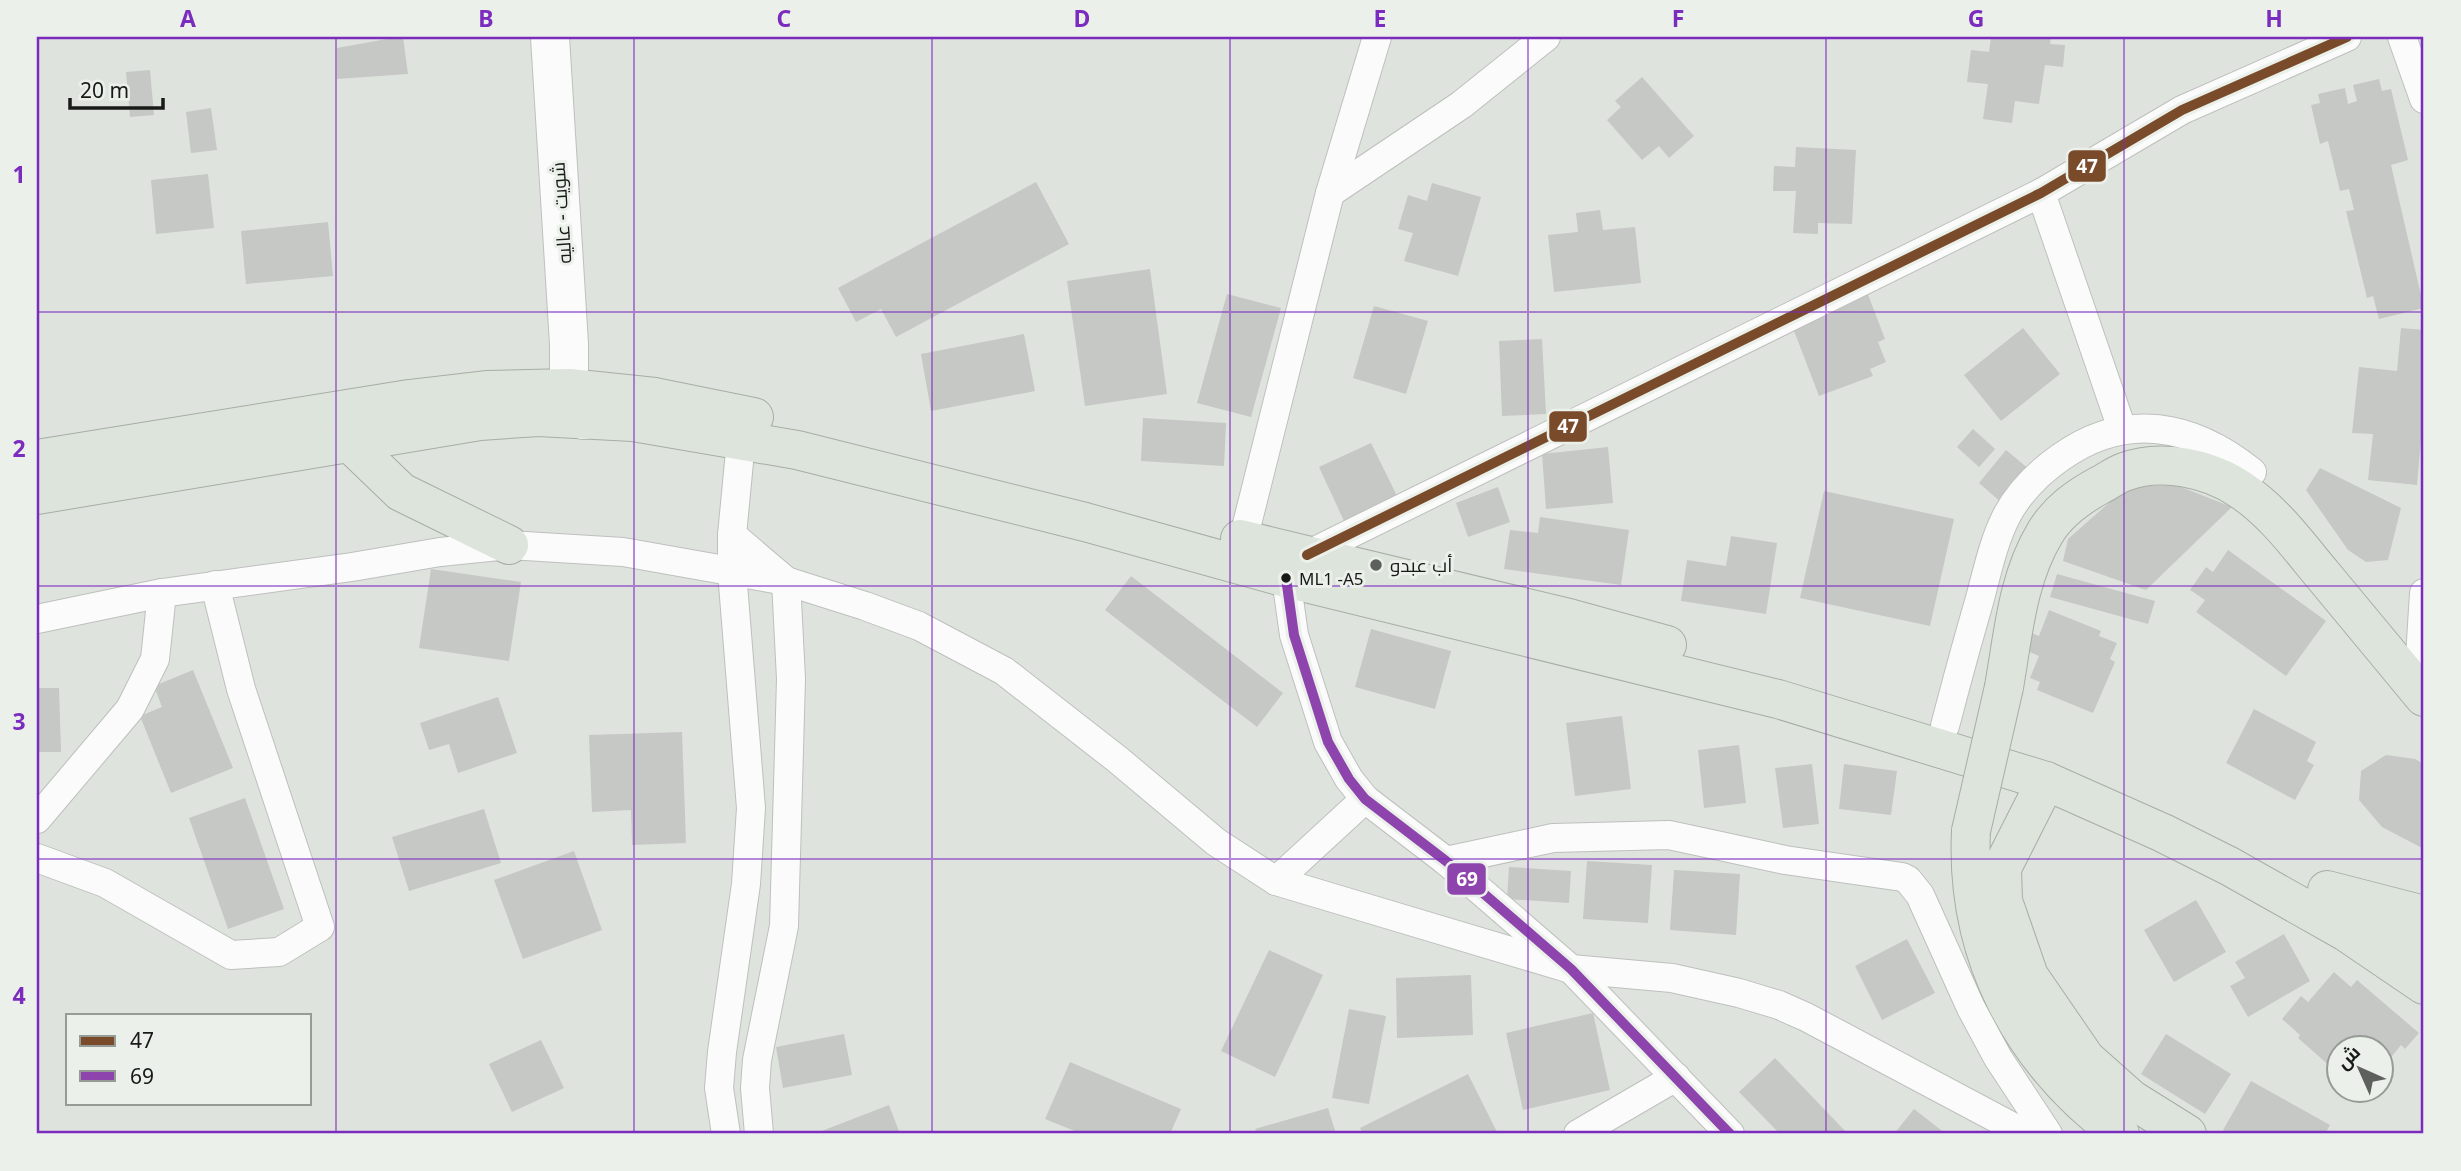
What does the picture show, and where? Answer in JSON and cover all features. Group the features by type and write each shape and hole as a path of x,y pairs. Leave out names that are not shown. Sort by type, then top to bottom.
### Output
{"highway":[{"path":"37,459 409,399 486,390 576,404 633,422 797,450 1085,522 1296,566 1569,618 1801,682 2060,764 2125,791 2327,890 2424,951"},
{"path":"37,495 480,421 538,417 576,404 655,397 772,421 1080,496 1243,540 1296,566 1778,699 2046,780 2229,866 2346,932 2424,985"},
{"path":"351,444 401,492 509,545"},
{"path":"2120,1134 2103,1122 2059,1080 2037,1054 2004,998 1990,967 1973,900 1969,867 1971,831 2004,687 2021,593 2045,533 2062,511 2086,492 2125,472 2160,466 2193,468 2220,478 2241,490 2273,516 2421,693"},
{"path":"2046,780 2002,868 2003,901 2029,976 2085,1059 2131,1099 2187,1134"},
{"path":"2327,890 2424,915"}],"street":[{"name":"شويت - عاليه","path":"550,37 568,331 576,404"},
{"path":"1243,540 1329,192 1377,37"},
{"path":"1329,192 1461,105 1546,37"},
{"path":"1730,1134 1571,969 1447,861 1365,799 1349,779 1328,742 1294,635 1296,566 2041,193 2182,110 2347,37"},
{"path":"2402,37 2424,99"},
{"path":"2041,193 2122,429"},
{"path":"1945,726 1999,532 2017,497 2046,467 2090,440 2122,429 2158,429 2182,435 2230,454 2252,472"},
{"path":"726,1134 719,1088 746,884 751,808 732,572 732,535 741,440"},
{"path":"732,535 786,581 791,679 784,926 757,1060 755,1088 759,1134"},
{"path":"37,619 162,593 440,552 509,545 623,552 786,581 919,626 1004,671 1117,759 1216,842 1276,881 1571,969 1672,978 1779,1005 2026,1134"},
{"path":"37,858 105,883 232,955 279,952 320,927 241,689 215,585"},
{"path":"37,819 130,709 155,659 162,593"},
{"path":"2421,693 2424,593"},
{"path":"1276,881 1365,799"},
{"path":"1447,861 1553,838 1669,835 1785,860 1902,877 1908,880 1920,895 1971,1008 1998,1058 2048,1134"},
{"path":"1578,1134 1676,1077"}],"building":[{"path":"403,37 408,74 337,79 337,48"},
{"path":"1991,37 2051,37 2050,44 2065,45 2063,67 2045,65 2039,104 2015,101 2012,123 1983,119 1988,84 1967,82 1971,50 1989,52"},
{"path":"150,70 154,115 130,117 126,72"},
{"path":"1642,77 1694,136 1669,158 1659,146 1642,160 1607,120 1621,107 1615,101"},
{"path":"2379,79 2382,91 2391,89 2408,160 2391,165 2424,308 2379,319 2373,296 2367,298 2346,211 2354,210 2349,189 2340,191 2328,141 2320,144 2311,105 2320,103 2318,94 2345,88 2348,104 2357,101 2353,85"},
{"path":"211,108 217,150 191,153 186,112"},
{"path":"1796,147 1856,150 1852,224 1818,223 1818,234 1793,233 1796,191 1773,191 1774,166 1795,167"},
{"path":"208,174 214,228 156,234 151,180"},
{"path":"1036,182 1069,244 896,337 881,309 856,322 838,288"},
{"path":"1432,183 1481,197 1458,276 1404,261 1413,233 1398,229 1408,195 1427,201"},
{"path":"1600,210 1603,230 1635,227 1641,283 1554,292 1548,235 1578,232 1576,213"},
{"path":"328,222 333,276 246,284 241,231"},
{"path":"1150,269 1167,394 1085,406 1067,281"},
{"path":"1867,292 1885,339 1878,342 1886,362 1870,369 1873,376 1819,396 1791,323"},
{"path":"1227,294 1281,308 1251,417 1197,403"},
{"path":"1374,306 1428,321 1406,394 1353,378"},
{"path":"2023,328 2060,374 2001,421 1964,375"},
{"path":"2401,328 2424,330 2424,439 2421,439 2417,485 2368,480 2373,434 2352,433 2359,367 2397,371"},
{"path":"1024,334 1035,391 931,411 921,354"},
{"path":"1542,339 1546,414 1502,416 1499,341"},
{"path":"1143,418 1226,423 1224,466 1141,461"},
{"path":"1973,429 1995,449 1979,467 1957,447"},
{"path":"1371,443 1397,496 1344,521 1319,467"},
{"path":"1608,447 1613,503 1546,509 1542,454"},
{"path":"2006,450 2030,470 2002,503 1979,483"},
{"path":"2320,468 2401,508 2388,560 2366,562 2348,550 2306,490"},
{"path":"2176,485 2232,507 2146,590 2063,561 2068,539 2127,487"},
{"path":"1498,487 1510,522 1468,537 1456,503"},
{"path":"1824,491 1954,519 1930,626 1800,598"},
{"path":"1540,517 1629,530 1621,585 1504,569 1510,530 1538,533"},
{"path":"1731,536 1777,543 1766,614 1681,601 1687,560 1726,566"},
{"path":"2228,550 2326,621 2286,676 2196,612 2205,600 2190,590 2206,567 2213,572"},
{"path":"431,569 521,582 509,661 419,648"},
{"path":"2057,574 2155,601 2148,624 2050,597"},
{"path":"1131,576 1283,693 1257,727 1105,610"},
{"path":"2049,610 2101,631 2099,636 2117,643 2110,659 2115,662 2093,713 2037,690 2040,682 2030,678 2039,656 2023,649 2029,632 2039,636"},
{"path":"1371,629 1451,651 1435,709 1355,687"},
{"path":"193,670 233,768 171,793 140,716 162,707 154,686"},
{"path":"37,688 59,688 61,752 37,752"},
{"path":"498,697 517,753 458,773 449,744 429,750 420,723"},
{"path":"2254,709 2316,742 2307,761 2314,765 2295,800 2226,763"},
{"path":"1622,716 1631,789 1575,796 1566,723"},
{"path":"682,732 686,843 632,845 631,810 592,812 589,735"},
{"path":"1739,745 1746,803 1704,808 1698,750"},
{"path":"2386,755 2415,759 2424,764 2424,849 2382,827 2359,800 2361,771"},
{"path":"1812,764 1819,824 1783,828 1775,768"},
{"path":"1844,764 1897,771 1891,815 1839,809"},
{"path":"245,798 284,909 228,929 189,818"},
{"path":"484,809 501,863 409,891 392,837"},
{"path":"574,851 602,930 523,959 494,880"},
{"path":"1587,861 1652,865 1648,923 1583,919"},
{"path":"1509,867 1571,871 1569,903 1507,899"},
{"path":"1674,870 1740,874 1736,935 1670,930"},
{"path":"2196,900 2226,952 2174,982 2144,930"},
{"path":"2284,934 2310,981 2248,1017 2230,986 2245,978 2235,962"},
{"path":"1907,939 1935,993 1882,1020 1855,966"},
{"path":"1269,950 1323,975 1275,1077 1221,1051"},
{"path":"2334,972 2351,987 2357,980 2419,1033 2405,1049 2401,1045 2394,1054 2394,1034 2324,1034 2324,1061 2298,1038 2300,1035 2282,1019 2301,996 2308,1002"},
{"path":"1471,975 1473,1035 1397,1038 1396,978"},
{"path":"1349,1009 1386,1016 1369,1104 1332,1098"},
{"path":"1593,1013 1610,1090 1523,1110 1506,1033"},
{"path":"844,1034 852,1075 783,1088 776,1047"},
{"path":"2166,1034 2231,1074 2205,1114 2141,1074"},
{"path":"541,1040 564,1088 512,1112 489,1064"},
{"path":"1775,1058 1848,1134 1780,1134 1739,1092"},
{"path":"1070,1062 1181,1109 1170,1134 1082,1134 1045,1119"},
{"path":"1468,1074 1498,1134 1363,1134 1360,1128"},
{"path":"2251,1081 2330,1125 2325,1134 2231,1134 2223,1130"},
{"path":"889,1105 900,1134 814,1134"},
{"path":"1328,1108 1336,1134 1257,1134 1255,1129"},
{"path":"1914,1109 1946,1134 1894,1134"}],"transit line":[{"name":"47","path":"1307,555 2041,193 2182,110 2347,37"},
{"name":"69","path":"1286,578 1294,635 1328,742 1349,779 1365,799 1446,861 1571,969 1730,1134"}],"place":[{"name":"أب عبدو","path":"1376,565"},
{"name":"ML1 -A5","path":"1286,578"}]}
